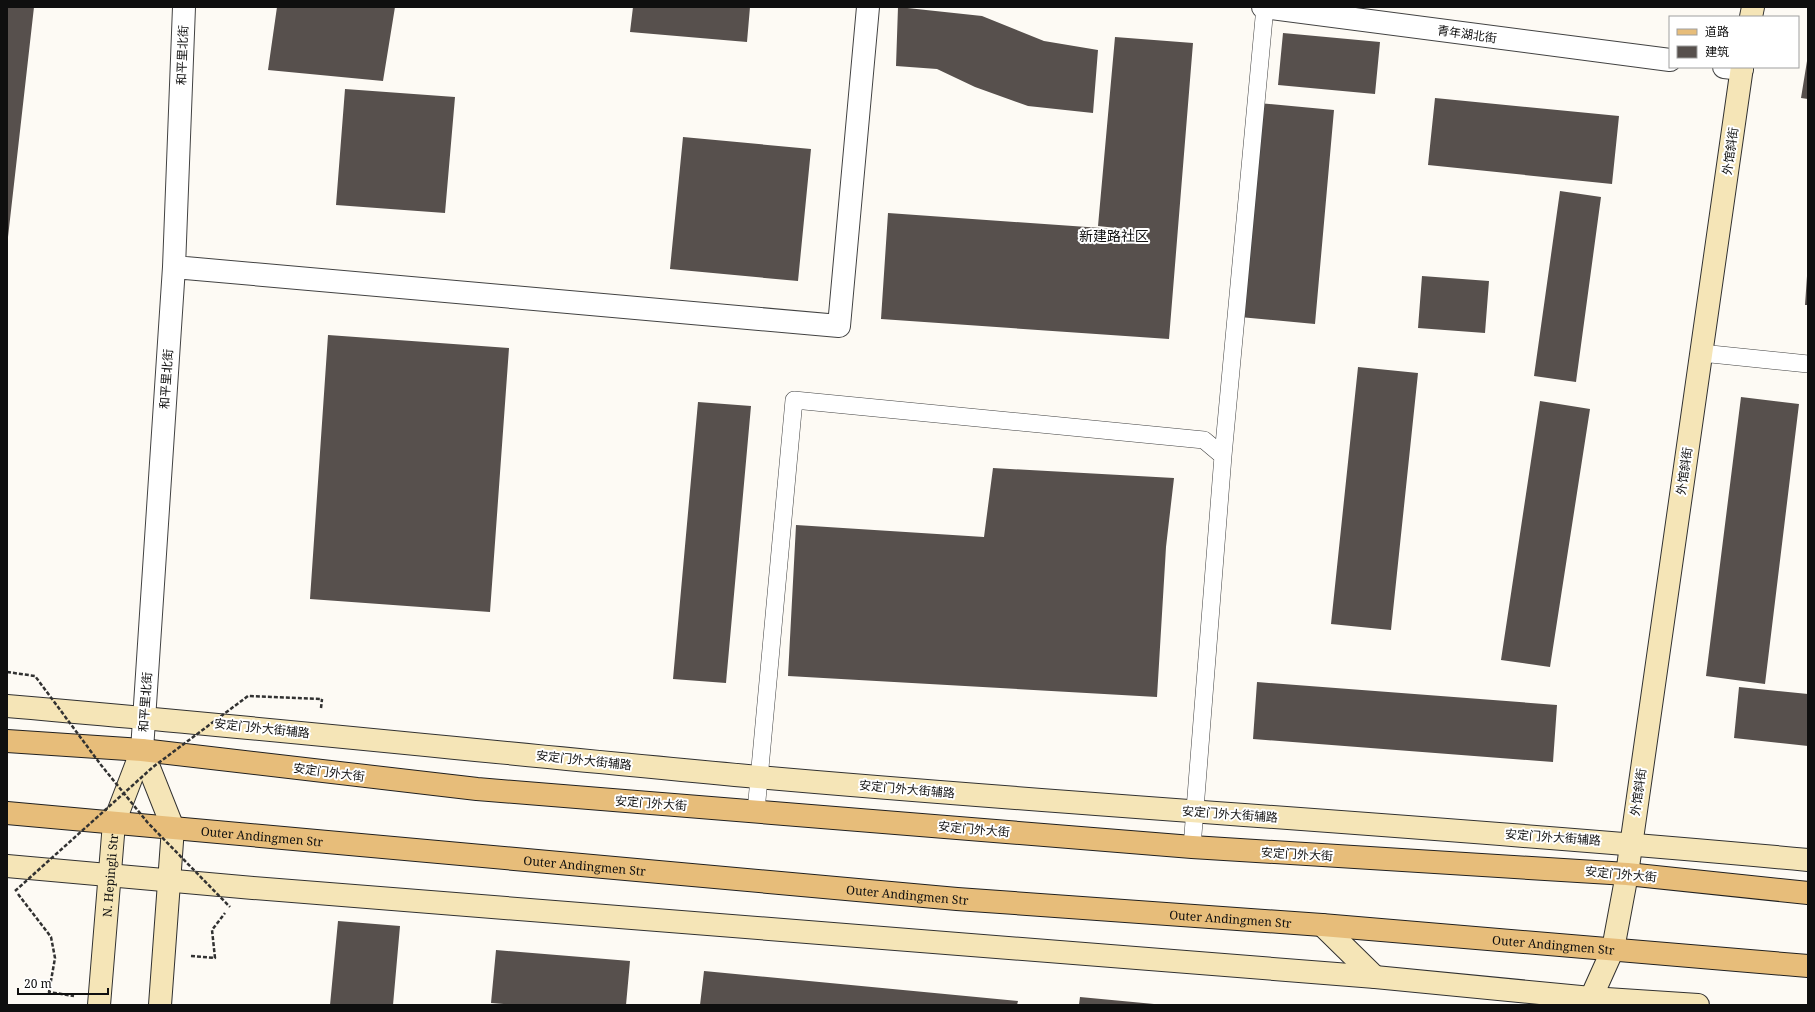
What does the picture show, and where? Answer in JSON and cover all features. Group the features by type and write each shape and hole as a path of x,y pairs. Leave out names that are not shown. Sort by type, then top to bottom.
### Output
{"main road":[{"name":"安定门外大街","path":"7,741 142,750 477,790 756,811 1192,847 1627,874 1808,893"},
{"name":"Outer Andingmen Str","path":"7,813 957,899 1322,925 1808,966"}],"street":[{"name":"和平里北街","path":"142,750 174,267 184,7"},
{"path":"174,267 839,326 868,7"},
{"name":"青年湖北街","path":"1264,7 1669,60"},
{"name":"外馆斜街","path":"1590,1001 1613,949 1627,874 1701,353 1736,68"},
{"name":"安定门外大街辅路","path":"7,706 144,717 759,777 1195,812 1631,843 1808,860"},
{"path":"142,750 173,828 160,1005"},
{"name":"N. Hepingli Str","path":"99,1005 111,875 114,823 142,750"},
{"path":"7,866 170,881 1375,977 1590,1001 1698,1005"},
{"path":"1322,925 1375,977"}],"lane":[{"path":"1192,847 1223,456 1264,7"},
{"path":"1701,353 1808,364"},
{"path":"756,811 794,400 1204,440 1223,456"}],"path":[{"path":"7,672 36,676 101,765 148,823 230,907 237,908"},
{"path":"15,891 153,767 248,696 322,699"},
{"path":"11,890 15,891 51,937 55,958 49,992"},
{"path":"215,958 212,930 230,907"}],"building":[{"path":"7,7 34,7 8,237 7,237"},
{"path":"277,7 395,7 383,81 268,70"},
{"path":"633,7 750,7 747,42 630,32"},
{"path":"898,7 982,16 1044,41 1098,50 1093,113 1028,106 975,87 937,69 896,66"},
{"path":"1283,33 1380,42 1375,94 1278,85"},
{"path":"1115,37 1193,43 1169,339 881,319 888,213 1144,231 1098,226"},
{"path":"1808,61 1808,99 1801,98"},
{"path":"345,89 455,97 445,213 336,205"},
{"path":"1435,98 1619,116 1612,184 1428,165"},
{"path":"1248,102 1334,110 1315,324 1229,316"},
{"path":"683,137 811,149 798,281 670,269"},
{"path":"1560,191 1601,197 1576,382 1534,376"},
{"path":"1422,276 1489,281 1485,333 1418,328"},
{"path":"1807,276 1808,305 1805,305"},
{"path":"328,335 509,348 490,612 310,599"},
{"path":"1358,367 1418,373 1391,630 1331,624"},
{"path":"1741,397 1799,404 1765,684 1706,676"},
{"path":"1540,401 1590,409 1550,667 1501,660"},
{"path":"698,402 751,406 726,683 673,679"},
{"path":"993,468 1174,478 1166,547 1157,697 788,676 796,525 984,537"},
{"path":"1257,682 1557,705 1553,762 1253,739"},
{"path":"1739,687 1808,694 1808,746 1734,738"},
{"path":"338,921 400,926 393,1005 330,1005"},
{"path":"496,950 630,961 626,1005 515,1005 491,1003"},
{"path":"704,971 1018,1001 1017,1005 700,1005"},
{"path":"1080,997 1154,1004 1154,1005 1079,1005"}],"district":[{"name":"新建路社区","path":"1114,235"}]}
